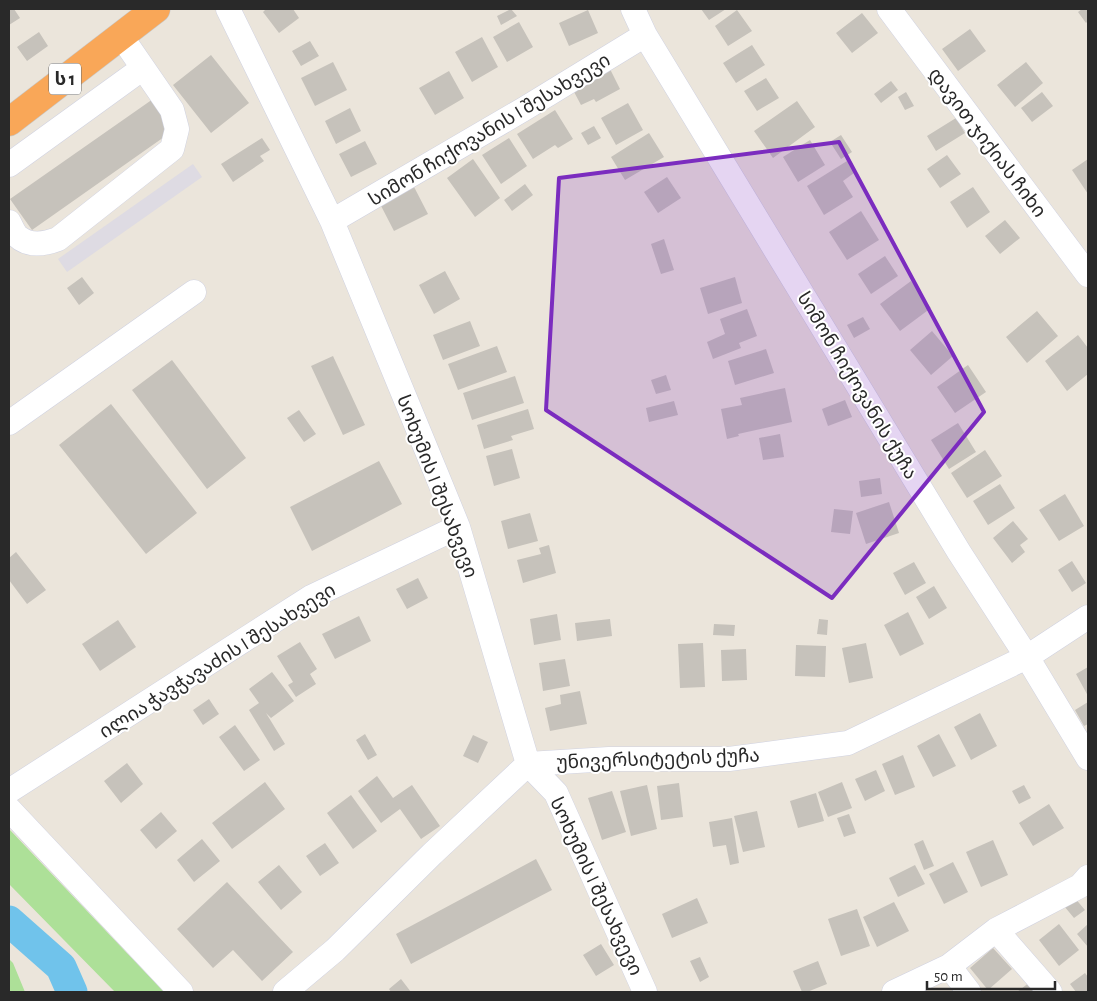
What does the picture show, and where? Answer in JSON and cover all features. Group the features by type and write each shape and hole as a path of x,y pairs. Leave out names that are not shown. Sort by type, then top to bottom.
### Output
{"highway":[{"name":"ს 1","path":"9,122 156,9"}],"street":[{"name":"სოხუმის I შესახვევი","path":"228,9 332,221 458,527 528,764 556,793 646,992"},
{"name":"სიმონ ჩიქოვანის ქუჩა","path":"633,9 645,35 954,544 1027,657 1088,758"},
{"name":"დავით ჯიქიას ჩიხი","path":"889,9 1088,275"},
{"name":"სიმონ ჩიქოვანის I შესახვევი","path":"332,221 524,109 645,35"},
{"path":"9,222 17,236 30,243 45,244 58,239 172,149 177,130 172,110 121,36"},
{"path":"9,165 144,68"},
{"path":"9,423 194,292"},
{"name":"ილია ჭავჭავაძის I შესახვევი","path":"9,791 311,597 458,527"},
{"name":"უნივერსიტეტის ქუჩა","path":"285,992 335,950 432,854 528,764 609,759 729,759 848,743 1027,657 1088,617"},
{"path":"9,809 181,992"},
{"path":"894,992 949,966 996,930 1086,886"},
{"path":"996,930 1050,992"},
{"path":"949,966 968,992"}],"highlighted area":[{"path":"839,142 984,412 832,598 546,410 559,178"}],"shaded area":[{"path":"193,164 202,177 67,272 58,259"}],"green space":[{"path":"9,829 164,992 115,992 9,884"},
{"path":"9,959 13,963 25,992 9,992"}],"building":[{"path":"9,9 14,9 20,18 9,25"},
{"path":"266,9 293,9 299,18 279,33 263,12"},
{"path":"511,9 517,16 501,25 497,16"},
{"path":"701,9 726,9 709,20"},
{"path":"1082,9 1088,9 1088,21 1086,23 1078,12"},
{"path":"588,10 598,33 569,46 559,23"},
{"path":"737,10 752,31 728,46 715,26"},
{"path":"862,13 878,33 852,53 836,33"},
{"path":"519,22 533,47 507,62 493,37"},
{"path":"970,29 986,51 958,71 942,49"},
{"path":"39,32 48,46 27,61 17,47"},
{"path":"482,37 498,67 472,82 455,52"},
{"path":"310,41 319,56 301,66 292,51"},
{"path":"752,45 765,65 736,83 723,63"},
{"path":"211,55 249,103 211,133 173,85"},
{"path":"333,62 347,90 315,106 301,78"},
{"path":"1026,62 1043,83 1015,107 997,85"},
{"path":"607,63 620,89 596,102 594,99 581,105 573,90"},
{"path":"449,71 464,98 435,115 419,88"},
{"path":"766,78 779,98 757,111 744,91"},
{"path":"891,81 898,90 881,103 874,94"},
{"path":"906,92 914,106 905,110 898,97"},
{"path":"1042,92 1053,106 1032,122 1021,108"},
{"path":"153,99 174,130 32,230 10,199"},
{"path":"797,101 815,127 773,158 754,131"},
{"path":"628,103 643,130 616,145 601,118"},
{"path":"350,108 361,131 336,144 325,121"},
{"path":"555,110 573,139 558,148 555,145 533,159 517,134"},
{"path":"956,118 965,133 936,151 927,136"},
{"path":"594,126 601,138 588,145 581,133"},
{"path":"649,133 664,157 625,180 611,157"},
{"path":"841,135 852,152 841,159 830,142"},
{"path":"262,138 270,150 260,156 264,161 233,182 221,164"},
{"path":"509,138 527,166 501,184 482,155"},
{"path":"810,140 825,165 798,182 783,157"},
{"path":"365,141 377,164 351,177 339,154"},
{"path":"947,155 961,174 940,188 927,169"},
{"path":"473,159 500,198 475,217 447,178"},
{"path":"1088,159 1088,194 1072,170"},
{"path":"847,161 854,173 843,181 853,197 824,215 807,186"},
{"path":"667,177 681,198 658,213 644,192"},
{"path":"412,183 428,214 394,231 378,200"},
{"path":"525,184 533,195 512,211 504,200"},
{"path":"973,187 990,212 967,228 950,202"},
{"path":"861,211 879,240 847,260 829,232"},
{"path":"1005,220 1020,238 1000,254 985,236"},
{"path":"664,239 674,270 661,274 651,244"},
{"path":"885,256 898,276 871,294 858,274"},
{"path":"445,271 460,299 434,314 419,285"},
{"path":"82,277 94,293 79,305 67,288"},
{"path":"735,277 742,303 708,314 700,288"},
{"path":"911,281 931,308 900,331 880,304"},
{"path":"747,309 757,336 739,343 741,348 713,359 707,342 725,334 720,319"},
{"path":"1037,311 1058,336 1027,363 1006,337"},
{"path":"863,317 870,329 854,338 847,325"},
{"path":"470,321 480,346 443,360 433,335"},
{"path":"932,331 953,356 931,375 910,350"},
{"path":"1078,335 1088,348 1088,374 1067,391 1045,361"},
{"path":"497,346 507,372 458,390 448,364"},
{"path":"766,349 774,373 735,385 728,361"},
{"path":"333,356 365,425 343,435 311,366"},
{"path":"172,360 246,458 207,489 132,390"},
{"path":"968,365 986,392 955,413 937,387"},
{"path":"666,375 671,390 656,394 651,380"},
{"path":"515,376 524,403 472,420 463,393"},
{"path":"785,388 792,422 738,434 739,436 727,439 721,409 742,405 740,398"},
{"path":"845,400 852,417 828,426 822,409"},
{"path":"674,401 678,415 649,422 646,408"},
{"path":"111,404 197,513 146,554 59,445"},
{"path":"528,409 534,429 511,436 513,440 484,449 477,425"},
{"path":"299,410 316,434 304,442 287,418"},
{"path":"958,423 976,452 949,469 931,440"},
{"path":"780,434 784,457 763,460 759,438"},
{"path":"512,449 520,478 494,486 486,456"},
{"path":"985,450 1002,476 967,498 951,473"},
{"path":"379,461 402,504 312,551 290,507"},
{"path":"880,478 882,494 861,497 859,481"},
{"path":"1000,484 1015,508 988,525 973,501"},
{"path":"1065,494 1084,526 1059,541 1039,510"},
{"path":"889,502 899,533 866,544 856,513"},
{"path":"834,509 853,511 850,534 831,532"},
{"path":"530,513 538,541 508,549 501,521"},
{"path":"1013,521 1028,539 1020,545 1025,552 1012,563 993,538"},
{"path":"549,545 556,573 523,583 517,560 541,554 539,548"},
{"path":"16,552 46,590 27,604 9,580 9,558"},
{"path":"1072,561 1086,583 1072,592 1058,570"},
{"path":"914,562 926,583 905,595 893,573"},
{"path":"418,578 428,598 407,609 396,589"},
{"path":"934,586 947,608 929,619 916,597"},
{"path":"908,612 924,644 900,656 884,625"},
{"path":"557,614 561,640 534,645 530,619"},
{"path":"359,616 371,641 335,659 322,634"},
{"path":"610,619 612,636 577,641 575,623"},
{"path":"819,619 828,620 827,635 817,634"},
{"path":"118,620 136,647 100,671 82,644"},
{"path":"714,624 735,625 734,636 713,635"},
{"path":"300,642 317,669 310,674 316,684 296,697 288,685 293,682 277,656"},
{"path":"703,643 705,687 680,688 678,644"},
{"path":"866,643 873,678 849,683 842,648"},
{"path":"796,645 826,646 825,677 795,676"},
{"path":"746,649 747,680 722,681 721,650"},
{"path":"565,659 570,686 543,691 539,663"},
{"path":"1088,667 1088,696 1076,674"},
{"path":"272,672 294,701 271,718 266,713 285,744 274,751 249,710 259,703 249,689"},
{"path":"580,691 587,724 550,731 545,708 561,704 560,695"},
{"path":"209,699 219,714 203,725 193,710"},
{"path":"1088,702 1088,724 1084,726 1075,710"},
{"path":"980,713 997,746 971,760 954,727"},
{"path":"235,725 260,760 244,771 219,737"},
{"path":"365,734 377,755 368,760 356,740"},
{"path":"939,734 956,766 933,777 917,746"},
{"path":"473,735 488,742 478,763 463,756"},
{"path":"903,755 915,787 895,795 882,764"},
{"path":"127,763 143,784 121,803 104,781"},
{"path":"876,770 885,791 865,801 855,779"},
{"path":"377,776 393,798 412,785 440,826 421,839 400,809 381,823 358,791"},
{"path":"265,782 285,809 232,849 212,823"},
{"path":"842,782 852,808 828,817 818,792"},
{"path":"679,783 683,817 661,820 657,786"},
{"path":"647,785 657,829 631,836 620,791"},
{"path":"1024,785 1031,798 1019,804 1012,791"},
{"path":"612,791 626,832 602,840 588,798"},
{"path":"816,793 824,821 798,828 790,801"},
{"path":"351,795 377,831 353,849 327,813"},
{"path":"1049,804 1064,828 1033,846 1019,823"},
{"path":"757,811 765,847 743,852 734,816"},
{"path":"161,812 177,831 156,849 140,830"},
{"path":"849,814 856,833 844,837 837,818"},
{"path":"732,818 739,863 730,865 726,845 713,847 709,822"},
{"path":"202,839 220,861 194,882 177,860"},
{"path":"923,840 934,866 924,870 914,844"},
{"path":"993,840 1008,875 981,887 966,852"},
{"path":"325,843 339,863 320,876 306,856"},
{"path":"536,859 552,890 411,964 396,934"},
{"path":"953,862 968,892 944,904 929,874"},
{"path":"279,865 302,892 281,910 258,882"},
{"path":"915,865 925,884 898,897 889,878"},
{"path":"227,882 293,952 262,981 233,950 213,968 177,929"},
{"path":"1074,897 1085,910 1074,918 1064,906"},
{"path":"697,898 708,923 672,938 662,914"},
{"path":"894,902 909,931 877,947 863,917"},
{"path":"857,909 870,946 841,956 828,919"},
{"path":"1059,924 1079,950 1059,966 1039,940"},
{"path":"1088,924 1088,947 1077,934"},
{"path":"601,944 614,965 596,976 583,955"},
{"path":"993,948 1012,969 988,990 970,968"},
{"path":"700,957 709,977 700,982 690,961"},
{"path":"818,961 827,984 807,992 802,992 793,971"},
{"path":"1085,973 1088,977 1088,992 1076,992 1070,984"},
{"path":"401,979 411,992 391,992 389,989"},
{"path":"1030,982 1038,992 1017,992"}],"waterway":[{"path":"9,921 61,967 72,992"}]}
